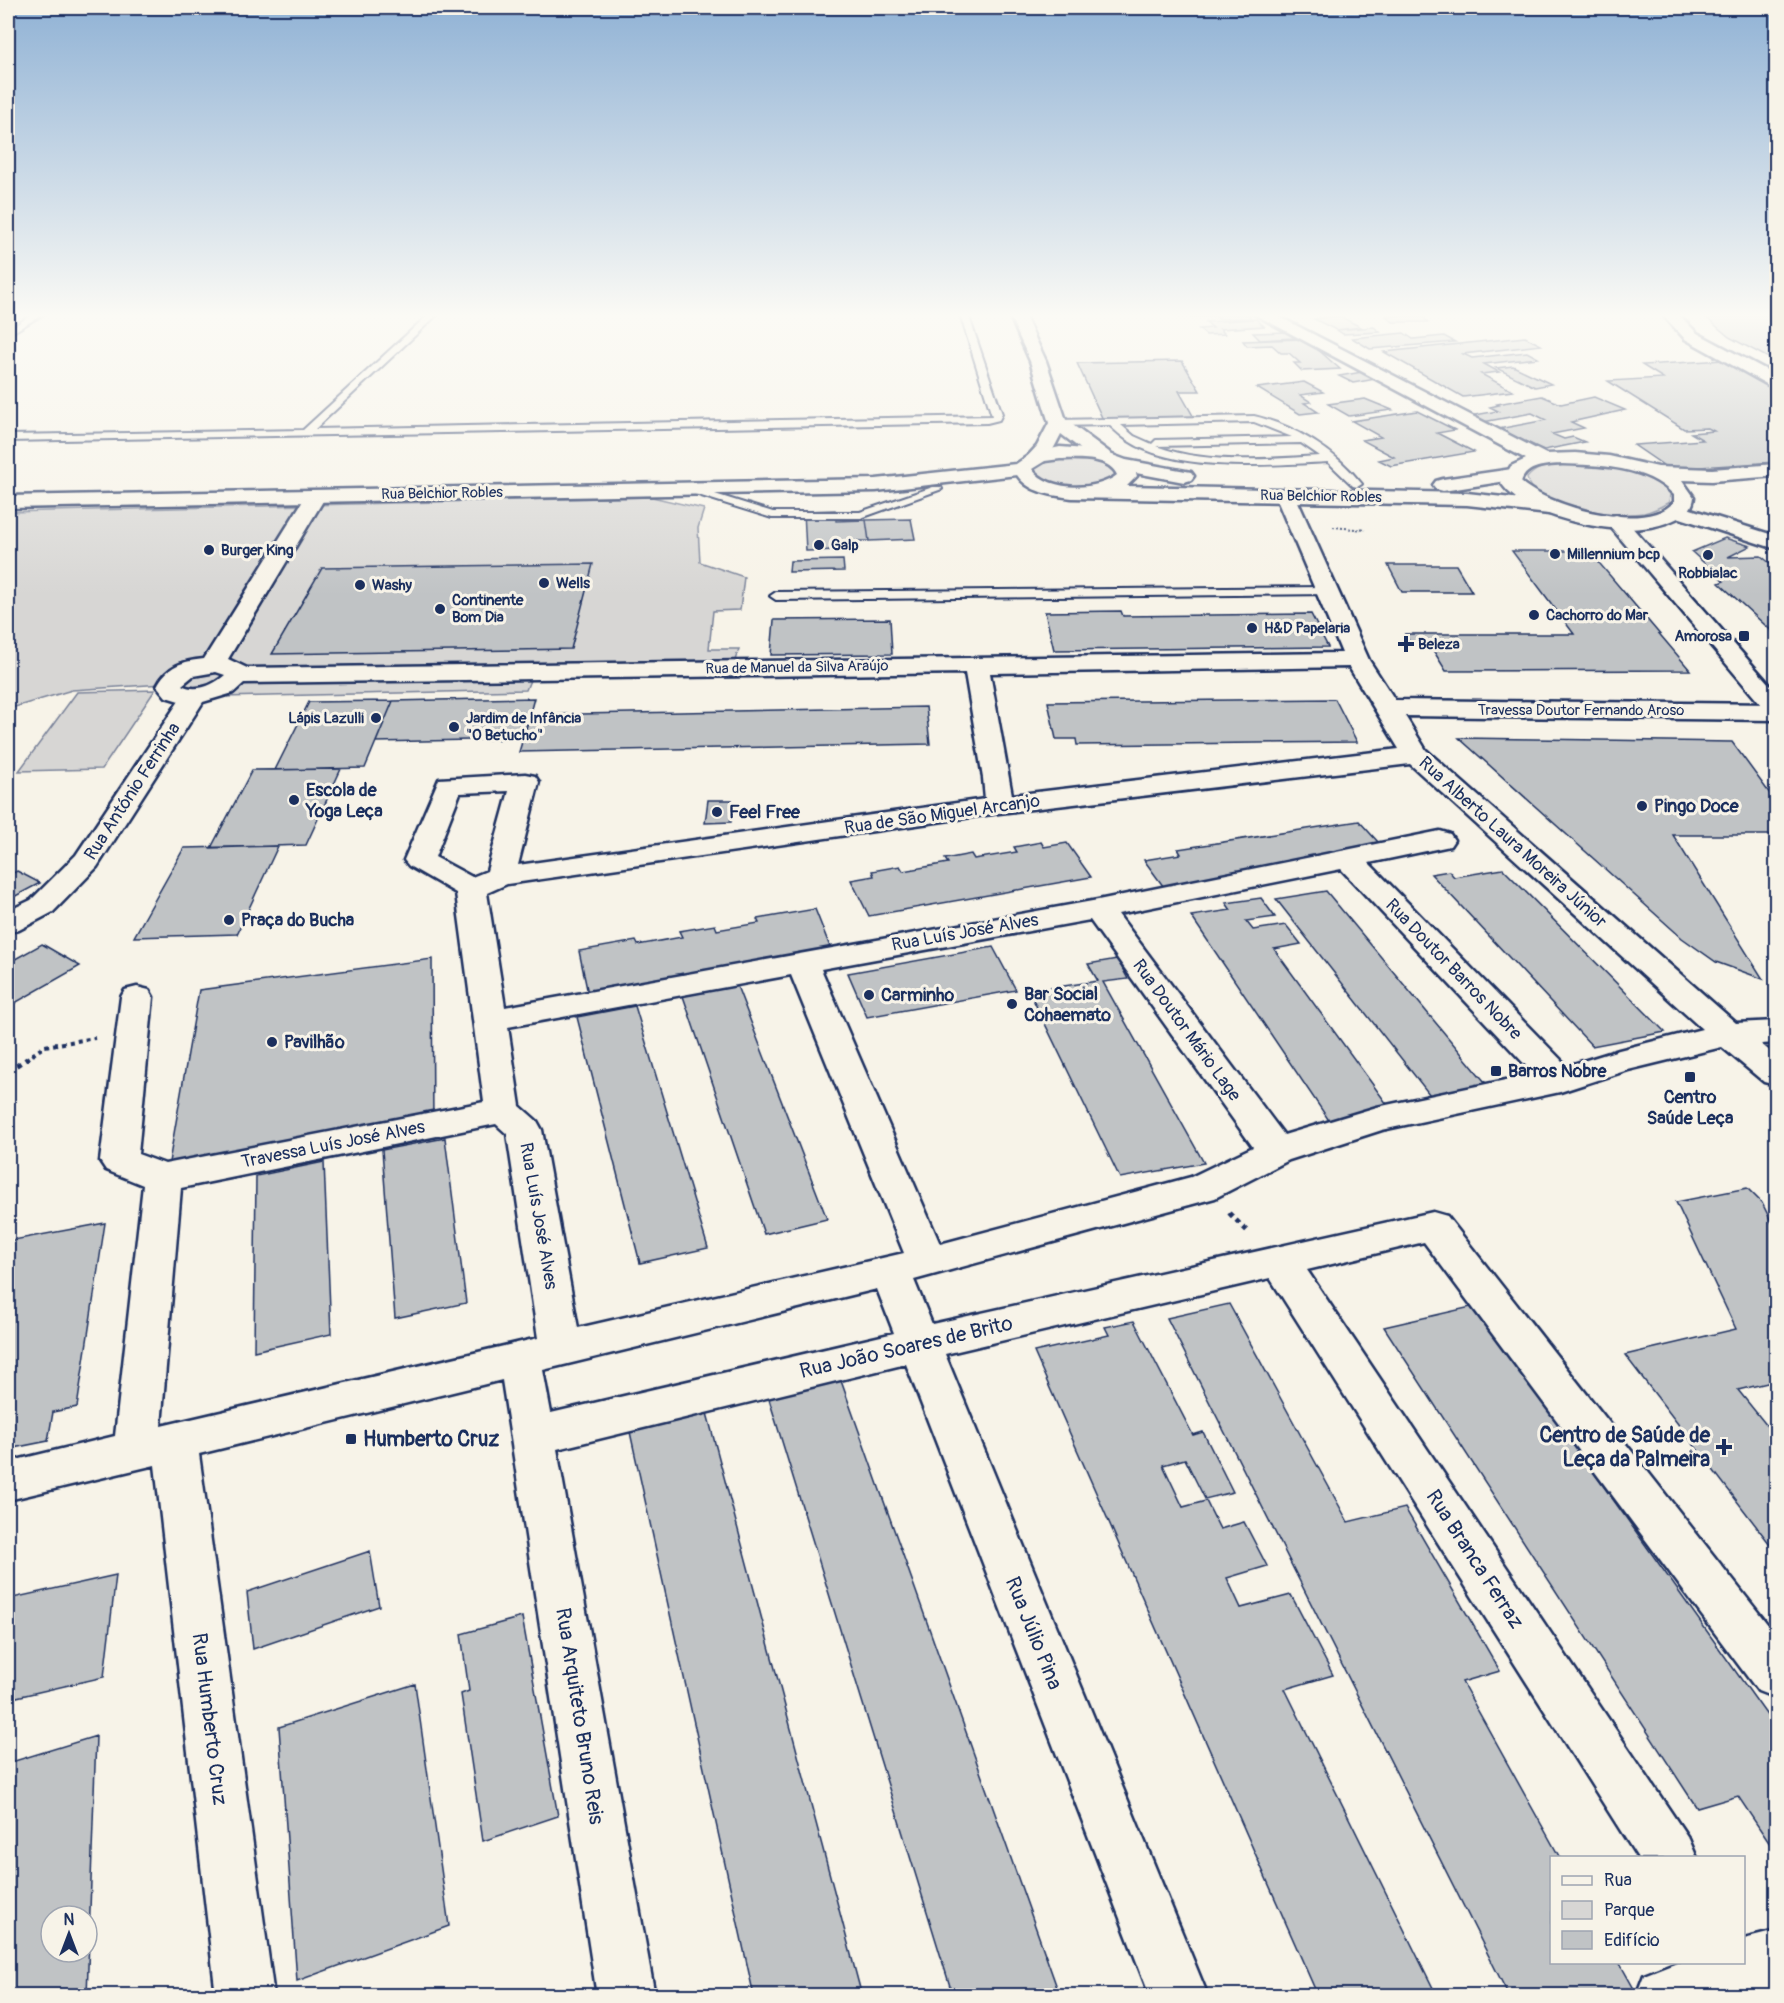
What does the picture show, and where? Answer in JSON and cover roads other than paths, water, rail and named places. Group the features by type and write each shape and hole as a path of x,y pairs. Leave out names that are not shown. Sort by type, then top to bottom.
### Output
{"street":[{"path":"1053,407 1058,423 1102,456"},
{"path":"1442,407 1543,460 1584,458 1632,466 1652,473 1679,488 1681,503"},
{"path":"1058,423 1045,448 1029,463 1024,476 1032,482 1062,491"},
{"name":"Rua Belchior Robles","path":"876,485 1029,463 1067,453 1102,456 1122,465 1221,480 1357,484 1446,485 1512,475 1518,469 1543,460"},
{"path":"1092,491 1106,489 1124,481 1127,476 1122,465"},
{"path":"1652,473 1712,475 1776,470"},
{"path":"1512,475 1511,483 1518,492 1549,508 1570,514 1616,521 1663,517 1681,503 1724,482 1776,478"},
{"name":"Rua Belchior Robles","path":"8,502 876,485 938,489 1467,499 1549,508"},
{"name":"Rua Alberto Laura Moreira Júnior","path":"1285,495 1329,591 1357,660 1416,755 1728,1034 1776,1074"},
{"path":"212,665 316,496"},
{"path":"1681,503 1776,543"},
{"path":"1616,521 1776,707"},
{"name":"Rua de Manuel da Silva Araújo","path":"237,676 1357,660"},
{"path":"976,664 997,778 999,805"},
{"path":"212,665 231,668 236,671 237,676 228,687 195,696 171,690 170,681 174,676 191,668 212,665"},
{"name":"Rua António Ferrinha","path":"8,923 42,906 87,861 195,696"},
{"name":"Travessa Doutor Fernando Aroso","path":"1386,708 1776,712"},
{"name":"Rua de São Miguel Arcanjo","path":"471,889 500,876 999,805 1416,755"},
{"path":"500,876 525,782 449,784 419,860 471,889 502,1110"},
{"name":"Rua Luís José Alves","path":"489,1020 1098,909 1440,840"},
{"name":"Rua Doutor Barros Nobre","path":"1348,859 1560,1080"},
{"name":"Rua Doutor Mário Lage","path":"1098,909 1276,1151"},
{"path":"802,962 928,1262"},
{"path":"135,1014 119,1161 163,1178"},
{"path":"8,1481 928,1262 1202,1188 1276,1151 1377,1119 1560,1080 1619,1061 1728,1034 1776,1032"},
{"name":"Rua Luís José Alves","path":"502,1110 524,1130 561,1348"},
{"name":"Travessa Luís José Alves","path":"163,1178 502,1110"},
{"name":"Rua Humberto Cruz","path":"163,1178 156,1447 245,1995"},
{"name":"Rua João Soares de Brito","path":"534,1436 918,1344 1433,1226 1776,1674"},
{"name":"Rua Branca Ferraz","path":"1279,1260 1669,1856"},
{"name":"Rua Júlio Pina","path":"890,1270 1179,1995"},
{"name":"Rua Arquiteto Bruno Reis","path":"520,1358 626,1995"},
{"path":"1665,1995 1753,1963"}],"lane":[{"path":"305,433 333,407"},
{"path":"8,438 987,420 996,418 995,407"},
{"path":"1058,423 1254,419 1268,422 1333,459 1357,484"},
{"path":"1112,422 1119,431 1138,444 1203,459 1242,462 1333,459"},
{"path":"1138,444 1302,440"},
{"path":"686,488 772,515 861,515 938,489"},
{"path":"776,596 1329,591"}],"place":[{"name":"Galp","path":"819,545"},
{"name":"Burger King","path":"209,550"},
{"name":"Millennium bcp","path":"1555,554"},
{"name":"Robbialac","path":"1708,555"},
{"name":"Wells","path":"544,583"},
{"name":"Washy","path":"360,585"},
{"name":"Continente Bom Dia","path":"440,609"},
{"name":"Cachorro do Mar","path":"1534,615"},
{"name":"H&D Papelaria","path":"1252,628"},
{"name":"Amorosa","path":"1744,636"},
{"name":"Beleza","path":"1406,644"},
{"name":"Lápis Lazulli","path":"376,718"},
{"name":"Jardim de Infância \"O Betucho\"","path":"454,727"},
{"name":"Escola de Yoga Leça","path":"294,800"},
{"name":"Pingo Doce","path":"1642,806"},
{"name":"Feel Free","path":"717,812"},
{"name":"Praça do Bucha","path":"229,920"},
{"name":"Carminho","path":"869,995"},
{"name":"Bar Social Cohaemato","path":"1012,1004"},
{"name":"Pavilhão","path":"272,1042"},
{"name":"Barros Nobre","path":"1496,1071"},
{"name":"Centro Saúde Leça","path":"1690,1077"},
{"name":"Humberto Cruz","path":"351,1439"},
{"name":"Centro de Saúde de Leça da Palmeira","path":"1724,1447"}]}
